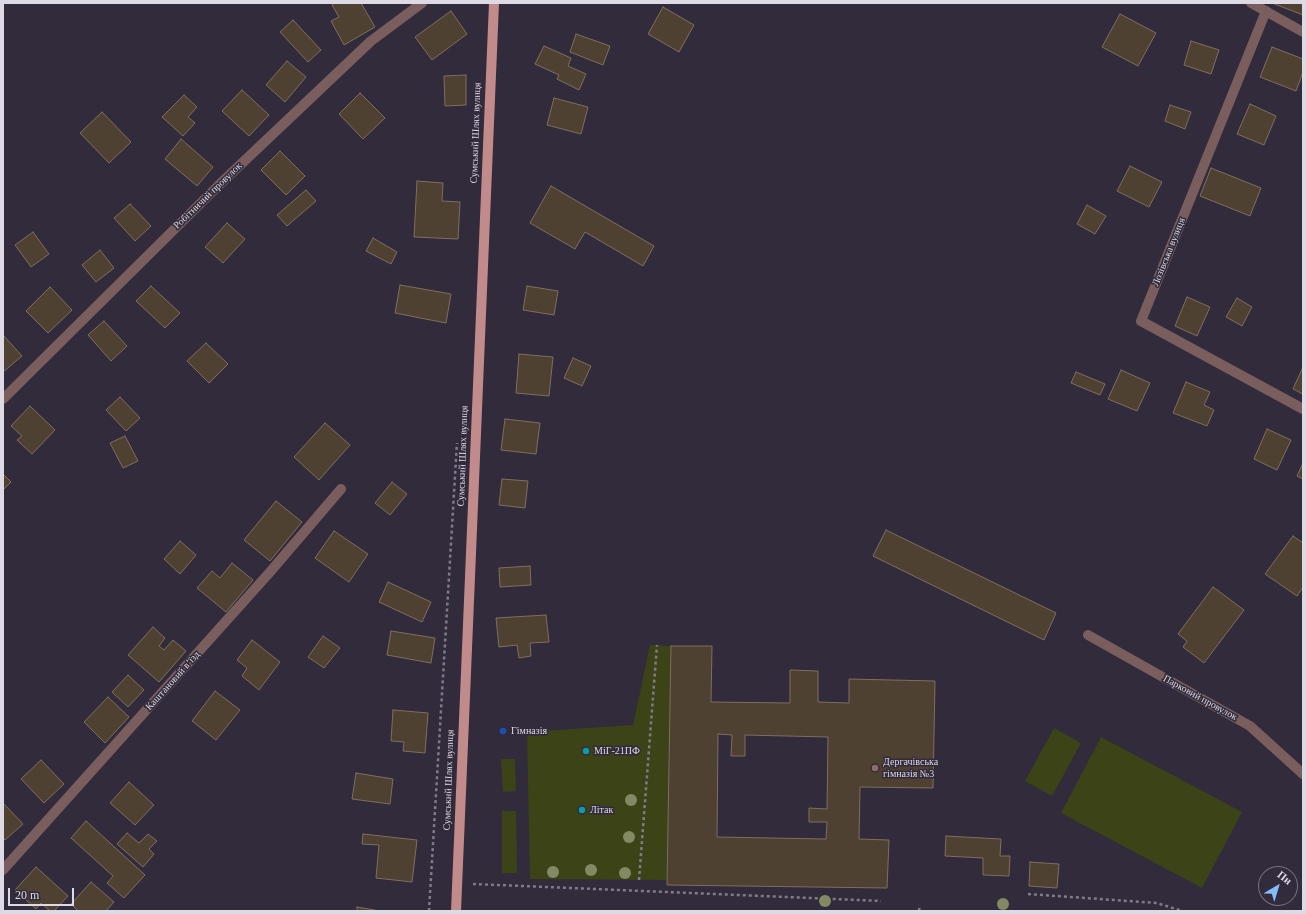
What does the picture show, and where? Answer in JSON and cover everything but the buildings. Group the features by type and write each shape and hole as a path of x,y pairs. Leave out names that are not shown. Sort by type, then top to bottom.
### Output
{"main road":[{"name":"Сумський Шлях вулиця","path":"456,911 494,3"}],"street":[{"name":"Робітничий провулок","path":"3,399 225,178 371,41 422,3"},
{"path":"1251,3 1303,32"},
{"name":"Лозівська вулиця","path":"1266,11 1141,321 1303,409"},
{"name":"Каштановий в’їзд","path":"3,870 270,572 341,489"},
{"name":"Парковий провулок","path":"1088,635 1250,726 1303,774"}],"path":[{"path":"429,911 458,438"},
{"path":"639,880 657,646"},
{"path":"457,883 881,901"},
{"path":"1028,894 1157,903 1182,911"},
{"path":"919,911 920,905"}],"green space":[{"path":"650,645 671,646 667,880 530,879 527,732 633,725"},
{"path":"1054,728 1081,743 1052,796 1025,781"},
{"path":"1101,737 1242,812 1202,888 1061,813"},
{"path":"501,759 515,759 516,791 503,792"},
{"path":"502,811 516,811 517,873 502,873"}],"place":[{"name":"Гімназія","path":"503,731"},
{"name":"МіГ-21ПФ","path":"586,751"},
{"name":"Дергачівська гімназія №3","path":"875,768"},
{"name":"Літак","path":"582,810"}]}
